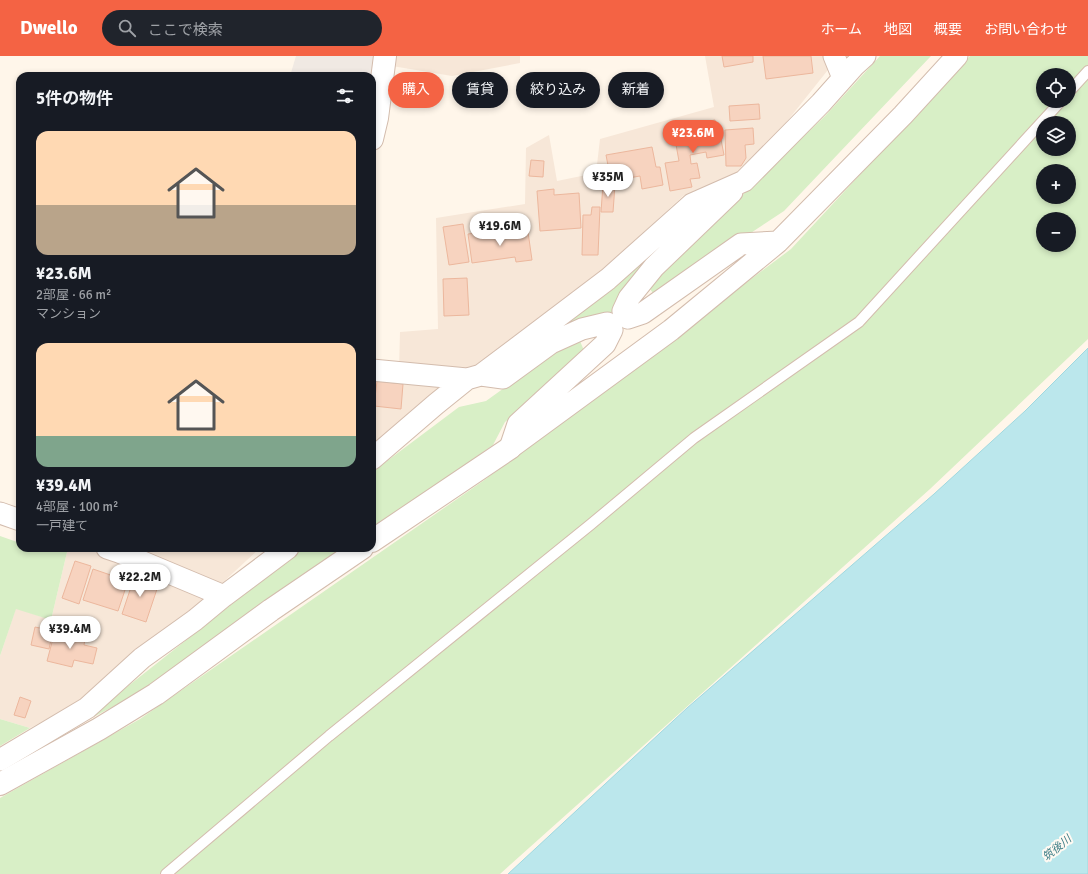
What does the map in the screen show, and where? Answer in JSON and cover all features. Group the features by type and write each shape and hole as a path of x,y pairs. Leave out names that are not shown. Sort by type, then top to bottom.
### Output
{"street":[{"path":"376,122 385,56"},
{"path":"834,56 843,78"},
{"path":"510,448 518,424 605,344 629,298 654,267 744,181 865,56"},
{"path":"376,538 510,448 671,330 778,242 902,115 957,56"},
{"path":"376,456 436,404 608,280 692,204 744,181"},
{"path":"376,370 503,378 551,343 582,329 643,313 740,244 778,242"},
{"path":"0,513 16,519"},
{"path":"120,552 224,596"},
{"path":"0,760 87,708 142,658 195,620 283,552"},
{"path":"0,784 99,729 156,694 271,610 356,552"}],"lane":[{"path":"1076,84 1088,71"},
{"path":"166,874 329,736 590,525 694,438 859,322 1055,108"}],"shaded area":[{"path":"296,56 375,56 372,72 291,72"},
{"path":"375,56 520,56 520,63 473,72 452,72 452,76 444,75 444,72 428,72 374,63"},
{"path":"705,56 839,56 749,169 683,196 554,314 465,373 376,449 376,366 399,370 400,332 438,329 436,218 525,204 526,148 549,135 557,181 596,173 600,139 714,107"},
{"path":"67,552 256,552 194,609 84,701 30,728 0,719 0,656 16,608 51,620"}],"green space":[{"path":"880,56 931,56 784,211 655,296 648,286 825,116"},
{"path":"970,56 1088,56 1088,339 930,489 500,874 0,874 0,798 140,719 483,481 791,249"},
{"path":"672,236 611,313 538,341"},
{"path":"580,341 585,353 505,422 493,445 376,527 376,469 459,407 486,401 560,348"},
{"path":"0,536 16,542 16,552 67,552 51,620 16,609 0,656"},
{"path":"298,552 341,552 141,692 80,724"},
{"path":"0,719 30,728 0,746"}],"water":[{"name":"筑後川","path":"1088,348 1088,874 508,874 687,708 934,494 1025,411"}],"building":[{"path":"722,56 753,56 753,62 724,67"},
{"path":"763,56 811,56 813,73 766,79"},
{"path":"759,104 760,119 730,121 729,106"},
{"path":"715,120 717,130 719,129 724,155 707,158 706,152 690,155 691,164 697,163 700,178 690,179 692,187 670,191 665,163 679,161 674,134 701,132 699,123"},
{"path":"753,128 754,144 745,145 746,158 741,166 726,166 725,130"},
{"path":"652,147 656,167 660,167 663,185 642,189 640,176 611,181 606,155"},
{"path":"531,160 544,161 543,177 529,176"},
{"path":"603,184 615,185 613,212 601,212"},
{"path":"554,189 554,195 579,193 581,228 540,231 537,191"},
{"path":"592,207 600,207 598,255 582,255 583,215 591,215"},
{"path":"463,224 469,262 449,265 443,227"},
{"path":"484,232 485,238 528,232 532,260 516,262 515,257 472,263 468,234"},
{"path":"467,278 469,315 444,316 443,279"},
{"path":"377,381 403,384 401,409 376,406"},
{"path":"75,561 91,566 79,604 62,598"},
{"path":"93,569 128,581 118,611 83,600"},
{"path":"135,575 159,583 146,622 122,614"},
{"path":"35,627 53,631 49,649 31,645"},
{"path":"55,631 85,639 84,645 97,648 93,664 74,660 72,667 47,661"},
{"path":"20,697 31,701 25,718 14,715"}]}
